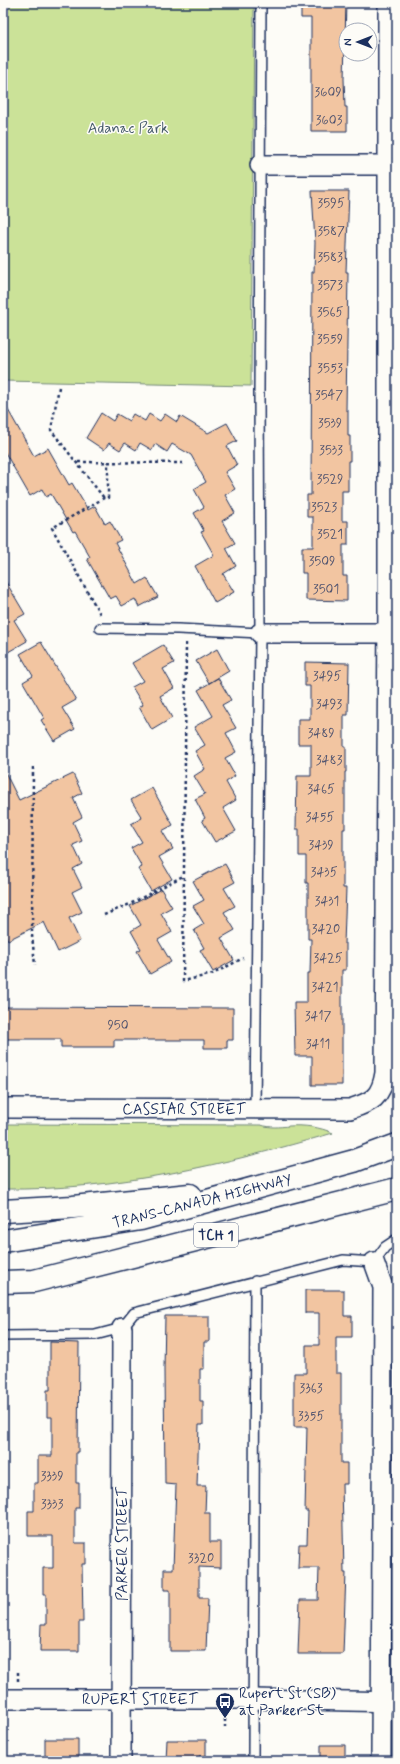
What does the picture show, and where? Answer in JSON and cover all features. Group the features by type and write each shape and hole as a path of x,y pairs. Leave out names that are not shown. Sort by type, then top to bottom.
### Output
{"highway":[{"name":"TRANS-CANADA HIGHWAY","path":"3,1241 141,1219 354,1161 397,1145"},
{"path":"3,1212 73,1207 255,1188"},
{"name":"TCH 1","path":"3,1282 34,1281 397,1189"},
{"path":"3,1292 34,1281"}],"street":[{"path":"388,3 393,165 391,1073"},
{"path":"260,165 393,165"},
{"path":"260,633 392,633"},
{"name":"CASSIAR STREET","path":"3,1108 255,1110 350,1109 374,1100 381,1092 391,1073"},
{"path":"374,1262 383,1287 389,1702 381,1761"},
{"name":"PARKER STREET","path":"121,1761 122,1328"},
{"name":"RUPERT STREET","path":"3,1699 253,1699 389,1702"}],"lane":[{"path":"255,1110 260,633 261,3"},
{"path":"104,628 186,629 260,633"},
{"path":"3,1336 95,1335 122,1328 134,1313 255,1281 343,1260 374,1262 385,1247 397,1239"},
{"path":"253,1761 255,1281"}],"path":[{"path":"59,388 51,430 78,462 104,498"},
{"path":"78,462 183,463"},
{"path":"104,628 52,528 104,498 108,498 108,462"},
{"path":"186,629 183,981 213,974 257,949"},
{"path":"33,767 32,936 35,965"},
{"path":"104,915 130,904 183,876"},
{"path":"18,1672 18,1682"},
{"path":"225,1719 225,1727"}],"green space":[{"name":"Adanac Park","path":"3,3 254,3 251,386 3,381"},
{"path":"3,1124 261,1125 268,1127 300,1126 317,1128 333,1133 252,1155 170,1173 86,1185 3,1189"}],"building":[{"path":"301,3 346,3 346,22 338,22 338,62 344,62 347,131 311,131 311,18 301,18"},
{"path":"312,191 349,191 346,272 348,272 346,410 348,410 350,461 348,461 348,491 342,491 342,521 348,521 348,545 343,545 343,576 347,576 347,601 306,600 306,573 302,573 302,547 313,547 313,517 307,517 307,495 311,495 312,272 314,272 315,243"},
{"path":"3,401 34,456 48,448 69,485 72,483 88,510 95,506 105,524 110,521 121,540 115,543 137,584 147,578 158,597 139,607 135,599 122,606 116,596 110,599 87,559 90,557 75,531 73,532 51,494 46,497 42,489 30,496 3,449"},
{"path":"101,413 113,421 117,414 129,421 133,414 145,421 149,414 160,421 165,414 177,422 180,416 208,433 227,423 237,441 227,446 237,465 225,472 235,489 225,495 235,513 222,521 235,543 226,548 236,566 223,574 234,592 215,603 195,566 214,555 201,532 204,531 194,513 204,507 194,489 206,482 191,455 172,444 167,452 155,444 152,450 140,443 136,450 125,443 120,450 109,443 104,450 86,438"},
{"path":"3,577 25,614 14,620 27,641 3,655"},
{"path":"41,642 76,700 62,708 75,729 54,741 41,720 44,718 23,682 33,676 20,654"},
{"path":"163,645 174,663 163,669 174,688 160,696 172,718 152,730 139,707 143,705 132,687 143,681 132,663"},
{"path":"217,649 229,671 209,683 196,661"},
{"path":"305,662 349,663 348,715 344,715 346,772 345,829 343,829 343,888 346,888 344,944 346,944 346,970 342,970 342,1085 312,1085 312,1056 295,1056 294,1002 307,1002 307,973 310,973 311,939 308,939 308,883 306,883 306,856 299,856 299,829 296,829 297,776 311,776 311,744 298,744 298,719 310,719 310,686 305,686"},
{"path":"218,678 231,700 222,705 236,728 226,733 236,752 225,758 235,776 226,782 236,800 223,808 236,831 215,842 202,820 205,818 195,799 205,794 194,776 205,769 195,751 205,745 194,727 213,716 198,690"},
{"path":"3,768 19,800 73,774 82,793 73,798 82,817 73,822 82,841 73,845 82,864 73,869 82,887 72,892 82,912 69,918 80,941 58,952 44,922 8,940 3,931"},
{"path":"152,788 173,825 162,831 173,849 159,857 172,879 151,891 138,869 142,867 131,848 142,842 131,824 142,818 131,800"},
{"path":"225,864 235,882 224,888 235,906 224,912 235,930 221,938 234,960 213,972 200,950 204,948 194,930 204,924 193,906 204,900 193,881"},
{"path":"161,889 172,907 161,913 172,932 158,940 171,962 150,974 137,951 141,949 131,931 141,925 130,906"},
{"path":"3,1007 233,1008 233,1040 227,1040 227,1048 204,1048 204,1040 114,1040 114,1047 61,1047 61,1039 3,1039"},
{"path":"305,1290 344,1290 344,1316 352,1316 352,1337 336,1337 336,1373 341,1373 341,1463 347,1463 347,1484 342,1484 344,1573 346,1573 343,1654 298,1654 300,1600 318,1600 319,1568 298,1568 299,1544 307,1544 308,1511 305,1511 307,1427 294,1427 294,1373 306,1373 306,1345 319,1345 319,1313 305,1313"},
{"path":"165,1316 209,1316 209,1342 204,1342 204,1369 200,1369 200,1401 203,1401 203,1425 199,1425 197,1486 206,1486 205,1513 210,1513 210,1542 221,1542 221,1568 199,1567 199,1598 208,1598 206,1651 170,1651 170,1590 164,1590 164,1569 173,1569 176,1485 165,1484"},
{"path":"50,1342 79,1343 78,1452 76,1452 76,1483 79,1483 79,1508 75,1508 75,1543 86,1543 86,1564 82,1564 83,1622 79,1622 79,1651 40,1651 41,1624 46,1624 46,1594 43,1594 43,1568 53,1568 53,1536 28,1536 28,1511 34,1511 34,1483 38,1483 38,1456 52,1456 52,1417 47,1417 47,1390 50,1390"},
{"path":"45,1739 78,1739 78,1761 45,1761"},
{"path":"167,1740 206,1740 206,1756 199,1756 199,1761 166,1761"},
{"path":"321,1745 345,1745 345,1761 321,1761"}],"place":[{"name":"Rupert St (SB) at Parker St","path":"225,1719"}]}
